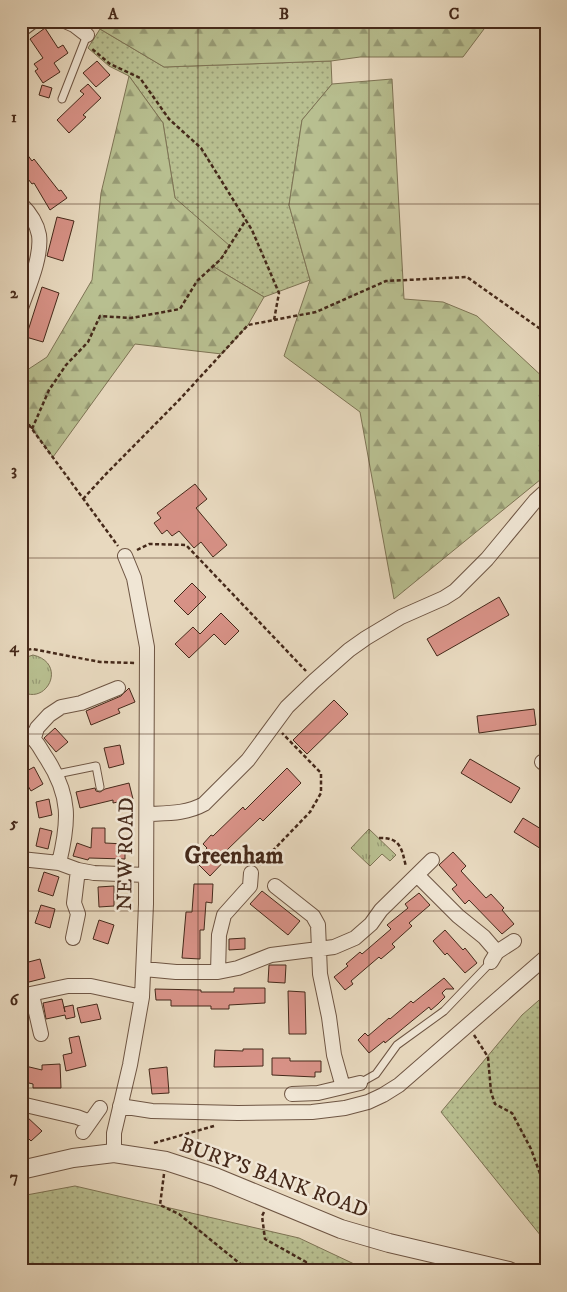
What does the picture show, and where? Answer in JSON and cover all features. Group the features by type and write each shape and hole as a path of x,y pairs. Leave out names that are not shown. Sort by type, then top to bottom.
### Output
{"street":[{"path":"21,30 33,21"},
{"path":"65,21 74,25 86,38"},
{"path":"21,204 35,224 39,235 39,248 34,270 21,308"},
{"path":"147,814 181,812 204,804 248,760 287,707 308,686 366,638 455,591 487,559 535,501 546,491"},
{"name":"NEW ROAD","path":"114,1153 114,1133 130,1065 142,997 146,874 147,647 134,578 125,556"},
{"path":"34,738 37,728 49,715 61,707 81,704 118,688"},
{"path":"21,731 34,738 57,774 64,797 67,814 66,835 59,863"},
{"path":"21,859 59,863 78,870 94,873 146,874"},
{"path":"144,969 176,972 218,972 238,968 271,955 334,947 355,938 371,924 381,910 432,860"},
{"path":"73,938 78,914 74,903 78,870"},
{"path":"218,972 219,935 224,915 250,886 251,874"},
{"path":"414,878 484,937 494,957 514,941"},
{"path":"275,886 313,916 318,925 320,974 329,1017 334,1055 343,1087"},
{"path":"120,1106 152,1110 247,1113 312,1112 344,1108 368,1102 399,1085 546,957"},
{"path":"41,1034 26,996 68,986 91,986 142,997"},
{"path":"292,1094 318,1093 360,1084"},
{"path":"21,1104 77,1117 86,1127 100,1108"},
{"name":"BURY'S BANK ROAD","path":"21,1170 73,1158 114,1153 166,1161 215,1177 341,1229 389,1243 509,1271"}],"lane":[{"path":"62,99 86,38"},
{"path":"57,774 96,766 100,787"},
{"path":"360,1084 376,1074 397,1045 444,1011 494,957"}],"path":[{"path":"86,38 110,64 140,78 169,120 201,148 252,230 279,292 274,320"},
{"path":"32,429 49,390 66,365 88,342 100,316 131,318 180,309 197,281 221,259 246,220"},
{"path":"83,499 180,399 248,325 316,312 386,281 467,277 546,333"},
{"path":"21,414 125,556 149,544 186,545 309,675"},
{"path":"21,651 32,649 100,662 148,663"},
{"path":"251,874 310,812 321,793 321,773 282,733"},
{"path":"379,838 390,839 396,842 401,848 414,878"},
{"path":"468,1025 488,1057 491,1092 495,1104 512,1113 531,1149 546,1190"},
{"path":"163,1177 160,1205 179,1214 249,1271"},
{"path":"269,1199 262,1216 265,1239 306,1262 302,1271"}],"green space":[{"path":"91,21 490,21 463,57 360,57 331,61 164,67 100,29"},
{"path":"100,29 164,67 331,61 332,84 302,120 289,205 310,280 264,297 214,267 175,198 163,123 129,76 109,66 88,48"},
{"path":"129,76 163,123 175,198 230,246 214,267 264,297 248,325 222,354 135,344 53,457 21,414 21,374 47,357 92,280 101,193"},
{"path":"392,79 404,299 443,302 477,316 546,380 546,475 394,599 360,412 284,356 310,280 289,205 302,120 332,84"},
{"path":"33,655 44,659 50,666 51,674 50,682 45,689 39,693 30,694 21,691 21,659"},
{"path":"369,829 396,855 390,861 382,854 370,866 351,848"},
{"path":"546,994 546,1238 541,1236 441,1112 522,1015"},
{"path":"75,1186 299,1238 369,1271 21,1271 21,1196"}],"building":[{"path":"45,28 58,48 63,45 68,53 54,63 60,72 43,83 35,71 38,69 34,64 43,58 30,39"},
{"path":"97,61 110,75 96,87 83,73"},
{"path":"88,84 101,98 83,115 86,117 69,133 57,120 84,94 80,91"},
{"path":"42,85 52,88 49,98 39,95"},
{"path":"21,146 32,161 34,159 59,191 61,190 67,198 50,210 34,183 32,184 21,170"},
{"path":"57,217 74,221 63,261 47,256"},
{"path":"42,287 59,293 43,342 26,337"},
{"path":"195,484 207,499 196,508 227,545 213,557 201,542 194,548 179,531 172,536 167,530 162,534 154,523 161,518 157,513"},
{"path":"192,583 206,597 188,615 174,601"},
{"path":"499,597 509,615 437,656 427,639"},
{"path":"221,613 239,631 225,645 214,634 189,658 175,644 193,627 200,634"},
{"path":"129,688 135,702 118,709 120,713 91,725 86,711 121,696"},
{"path":"334,700 348,714 307,754 293,740"},
{"path":"534,709 536,725 479,733 477,716"},
{"path":"55,728 68,742 56,752 44,738"},
{"path":"120,745 124,764 109,768 104,748"},
{"path":"470,759 520,788 511,803 461,773"},
{"path":"34,767 43,784 31,791 21,774"},
{"path":"287,768 301,783 263,821 260,818 227,850 231,854 210,876 195,861 207,848 203,844 243,807 245,810"},
{"path":"129,783 133,799 113,803 113,800 80,808 76,792 95,788 96,791 100,792"},
{"path":"49,799 52,815 39,818 36,802"},
{"path":"523,818 546,832 546,852 514,832"},
{"path":"40,828 52,831 48,849 36,846"},
{"path":"92,828 105,828 105,843 125,844 125,859 89,858 88,860 73,856 77,843 91,848"},
{"path":"453,852 466,866 461,871 486,898 491,894 504,908 502,910 514,924 502,934 469,900 465,904 452,889 457,885 439,865"},
{"path":"44,872 59,877 53,896 38,891"},
{"path":"194,884 213,884 212,903 206,902 204,930 200,930 200,959 182,958 186,912 192,912"},
{"path":"114,886 114,906 99,907 98,887"},
{"path":"262,891 300,921 288,935 250,904"},
{"path":"419,893 430,905 409,923 412,926 392,944 395,947 381,959 379,957 351,981 353,984 345,990 334,977 348,966 346,964 360,952 362,954 391,929 387,925 408,908 405,904"},
{"path":"41,905 55,909 50,928 35,923"},
{"path":"99,920 114,925 108,944 93,939"},
{"path":"445,930 463,950 465,948 477,963 465,973 433,941"},
{"path":"245,938 245,949 229,950 229,939"},
{"path":"40,959 45,978 21,984 21,964"},
{"path":"269,965 286,965 285,983 268,982"},
{"path":"444,978 454,989 446,989 442,993 445,997 431,1010 429,1007 385,1043 384,1041 369,1053 358,1040 365,1033 368,1036 411,1001 413,1003"},
{"path":"234,988 265,988 265,1003 229,1005 229,1009 211,1009 211,1006 171,1006 171,1000 156,1000 155,989 234,992"},
{"path":"288,991 305,992 306,1034 289,1034"},
{"path":"62,999 65,1012 64,1007 73,1005 75,1017 66,1019 65,1015 46,1019 43,1003"},
{"path":"97,1004 101,1019 81,1023 77,1008"},
{"path":"79,1036 86,1066 66,1071 63,1055 72,1053 69,1038"},
{"path":"243,1049 263,1049 263,1066 214,1067 215,1050 243,1051"},
{"path":"272,1058 290,1058 290,1061 321,1061 321,1072 315,1072 315,1077 272,1075"},
{"path":"60,1064 61,1088 33,1088 33,1084 21,1081 21,1065 42,1070 42,1065"},
{"path":"167,1067 169,1093 152,1094 149,1069"},
{"path":"26,1116 42,1131 31,1141 21,1131 21,1121"}],"district":[{"name":"Greenham","path":"234,856"}]}
